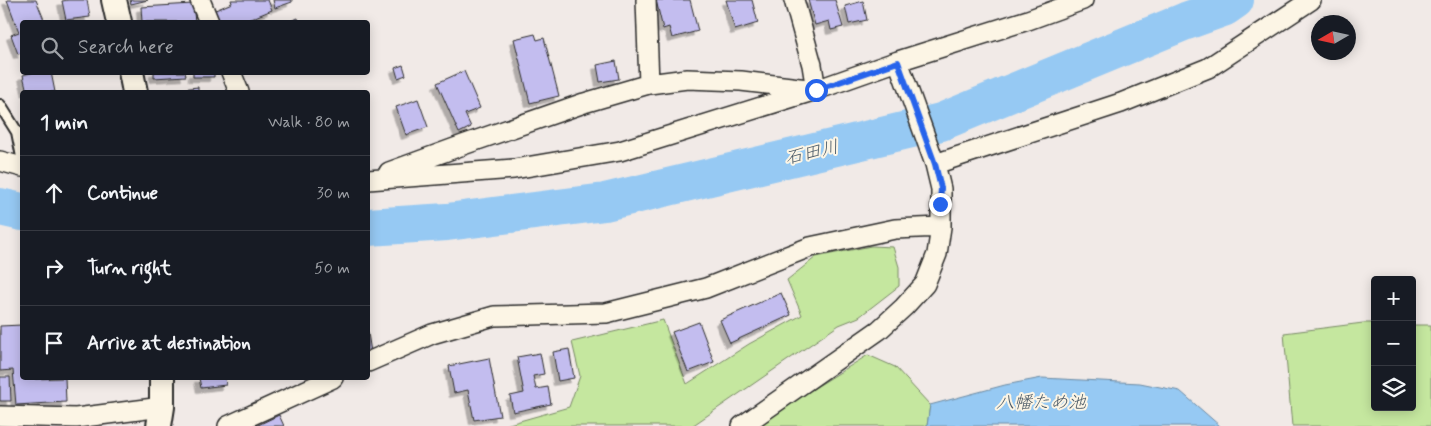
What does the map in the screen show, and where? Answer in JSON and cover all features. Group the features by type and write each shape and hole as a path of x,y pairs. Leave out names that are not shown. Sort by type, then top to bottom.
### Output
{"street":[{"path":"114,0 119,20"},
{"path":"200,0 208,20"},
{"path":"646,0 649,84"},
{"path":"794,0 812,65 816,90"},
{"path":"370,180 514,169 620,151 816,90 901,68 1083,0"},
{"path":"933,158 1121,102 1208,68 1311,0"},
{"path":"742,426 879,330 925,284 937,254 941,227 941,188 933,158 901,68"},
{"path":"132,75 135,90"},
{"path":"232,75 238,90"},
{"path":"370,179 584,103 649,84 687,79 741,81 816,90"},
{"path":"0,160 20,166"},
{"path":"370,361 432,334 494,316 606,313 706,288 810,247 895,229 941,227"},
{"path":"0,416 76,418 160,417 162,380"},
{"path":"228,426 329,380"}],"lane":[{"path":"0,106 17,132 20,147"}],"green space":[{"path":"871,246 893,247 899,267 899,286 859,317 839,325 692,426 502,426 569,407 580,376 572,342 663,320 687,384 749,344 802,315 787,280 816,257"},
{"path":"1371,323 1371,411 1416,411 1416,325 1431,325 1431,426 1292,426 1284,333"},
{"path":"868,355 895,367 930,405 927,426 759,426 808,392"}],"water":[{"name":"八幡ため池","path":"1042,378 1140,383 1180,391 1220,426 927,426 930,405 1005,385"}],"building":[{"path":"7,0 36,0 44,20 20,20 20,54 18,54 11,35 19,32"},
{"path":"87,0 90,17 66,20 62,1"},
{"path":"130,0 148,0 131,4"},
{"path":"231,0 268,0 272,10 248,20 218,20 213,11 232,3"},
{"path":"273,0 292,0 292,2 275,8"},
{"path":"656,0 690,0 698,31 672,38 669,27 663,29"},
{"path":"726,0 752,0 758,23 735,30"},
{"path":"808,0 835,0 843,27 831,30 829,21 815,25"},
{"path":"863,1 867,20 849,24 845,6"},
{"path":"193,4 195,20 142,20 141,7"},
{"path":"535,34 537,40 544,38 559,96 530,103 514,39"},
{"path":"616,61 619,79 600,82 597,65"},
{"path":"403,65 406,75 398,78 395,68"},
{"path":"464,71 480,108 465,114 471,127 459,133 437,83"},
{"path":"23,75 52,75 55,90 27,90"},
{"path":"154,75 186,76 154,78"},
{"path":"193,75 214,75 214,77 193,77"},
{"path":"198,87 198,90 173,90"},
{"path":"418,99 428,127 406,135 396,107"},
{"path":"781,293 791,315 730,343 720,320"},
{"path":"699,322 714,362 688,372 672,332"},
{"path":"20,325 20,380 65,380 66,402 16,405 13,370 0,371 0,326"},
{"path":"569,349 574,378 558,381 553,352"},
{"path":"540,353 544,374 533,376 536,389 548,387 551,404 513,412 510,396 524,393 517,357"},
{"path":"489,358 500,416 474,420 468,390 454,393 449,366"},
{"path":"0,377 10,377 11,401 0,401"},
{"path":"199,380 225,380 226,385 201,388"},
{"path":"279,415 284,426 256,426"}],"waterway":[{"name":"石田川","path":"370,227 447,222 605,202 941,122 1186,21 1225,7 1235,0"},
{"name":"石田川","path":"0,207 20,212"}],"route":[{"path":"816,90 898,62 935,164 941,188 940,204"}]}
